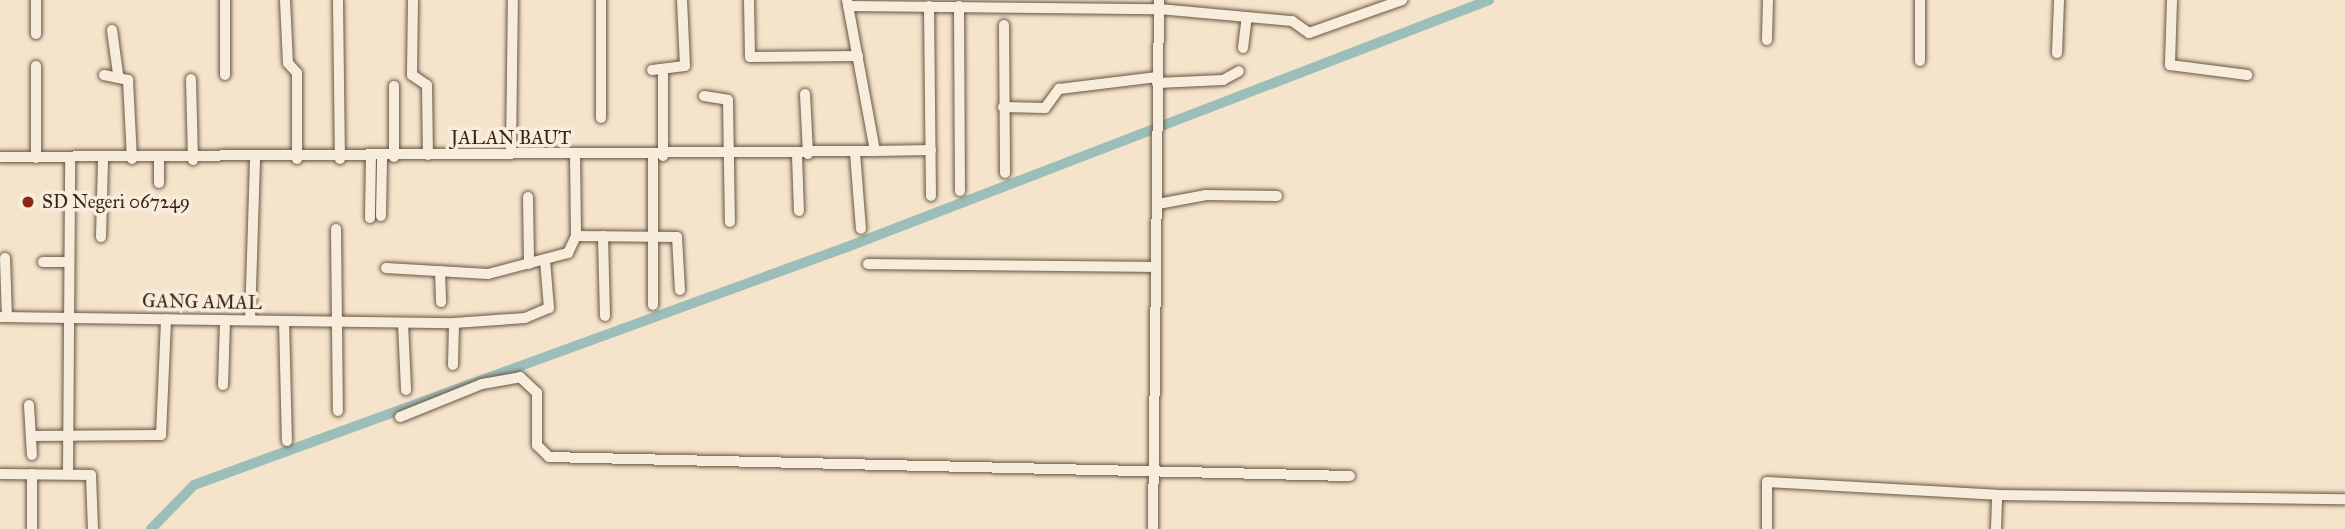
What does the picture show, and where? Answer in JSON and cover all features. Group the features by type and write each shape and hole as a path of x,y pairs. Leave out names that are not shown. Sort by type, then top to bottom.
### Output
{"street":[{"path":"36,0 36,34"},
{"path":"225,0 225,75"},
{"path":"285,0 288,63 297,73 297,159"},
{"path":"338,0 340,159"},
{"path":"413,0 412,75 427,85 428,155"},
{"path":"511,154 513,0"},
{"path":"601,0 601,118"},
{"path":"653,305 653,236 658,156 657,70 685,66 682,0"},
{"path":"749,0 750,57 858,56"},
{"path":"875,151 848,3 929,6 1159,4 1247,18 1292,21 1310,33 1402,0"},
{"path":"1767,40 1768,0"},
{"path":"1920,0 1920,61"},
{"path":"2057,53 2059,0"},
{"path":"2172,0 2170,65 2247,75"},
{"path":"1153,529 1159,4"},
{"path":"929,6 931,196"},
{"path":"959,6 960,191"},
{"path":"1243,48 1247,18"},
{"path":"1004,25 1005,173"},
{"path":"112,30 118,74"},
{"path":"36,66 36,158"},
{"path":"1003,107 1045,108 1059,89 1157,80 1223,80 1239,71"},
{"path":"104,75 118,74 128,80 132,159"},
{"path":"191,79 193,160"},
{"path":"394,86 394,157"},
{"path":"799,211 805,94"},
{"path":"704,96 729,100 730,222"},
{"name":"JALAN BAUT","path":"0,157 340,159 511,154 802,155 932,150"},
{"path":"855,153 861,229"},
{"path":"381,216 382,156"},
{"path":"386,268 488,274 568,253 576,236 575,156"},
{"path":"370,218 371,157"},
{"path":"68,474 70,158"},
{"path":"101,237 103,159"},
{"path":"250,320 255,159"},
{"path":"159,160 159,183"},
{"path":"1158,204 1206,195 1277,196"},
{"path":"528,197 529,264"},
{"path":"336,229 338,411"},
{"path":"576,236 677,237 680,290"},
{"path":"603,236 605,316"},
{"path":"3,317 5,258"},
{"name":"GANG AMAL","path":"3,317 454,323 545,313 545,260"},
{"path":"43,262 69,262"},
{"path":"868,264 1156,267"},
{"path":"440,271 441,302"},
{"path":"32,436 161,435 166,319"},
{"path":"223,386 225,320"},
{"path":"284,321 286,441"},
{"path":"403,323 406,390"},
{"path":"453,365 454,323"},
{"path":"400,417 482,384 520,377 537,393 537,445 549,457 1350,476"},
{"path":"29,405 32,455"},
{"path":"0,474 91,475 93,529"},
{"path":"32,474 32,529"},
{"path":"1767,529 1767,482 1997,495 2345,499"},
{"path":"1997,495 1997,529"}],"waterway":[{"path":"151,529 194,485 847,247 1489,0"}],"place":[{"name":"SD Negeri 067249","path":"28,202"}]}
